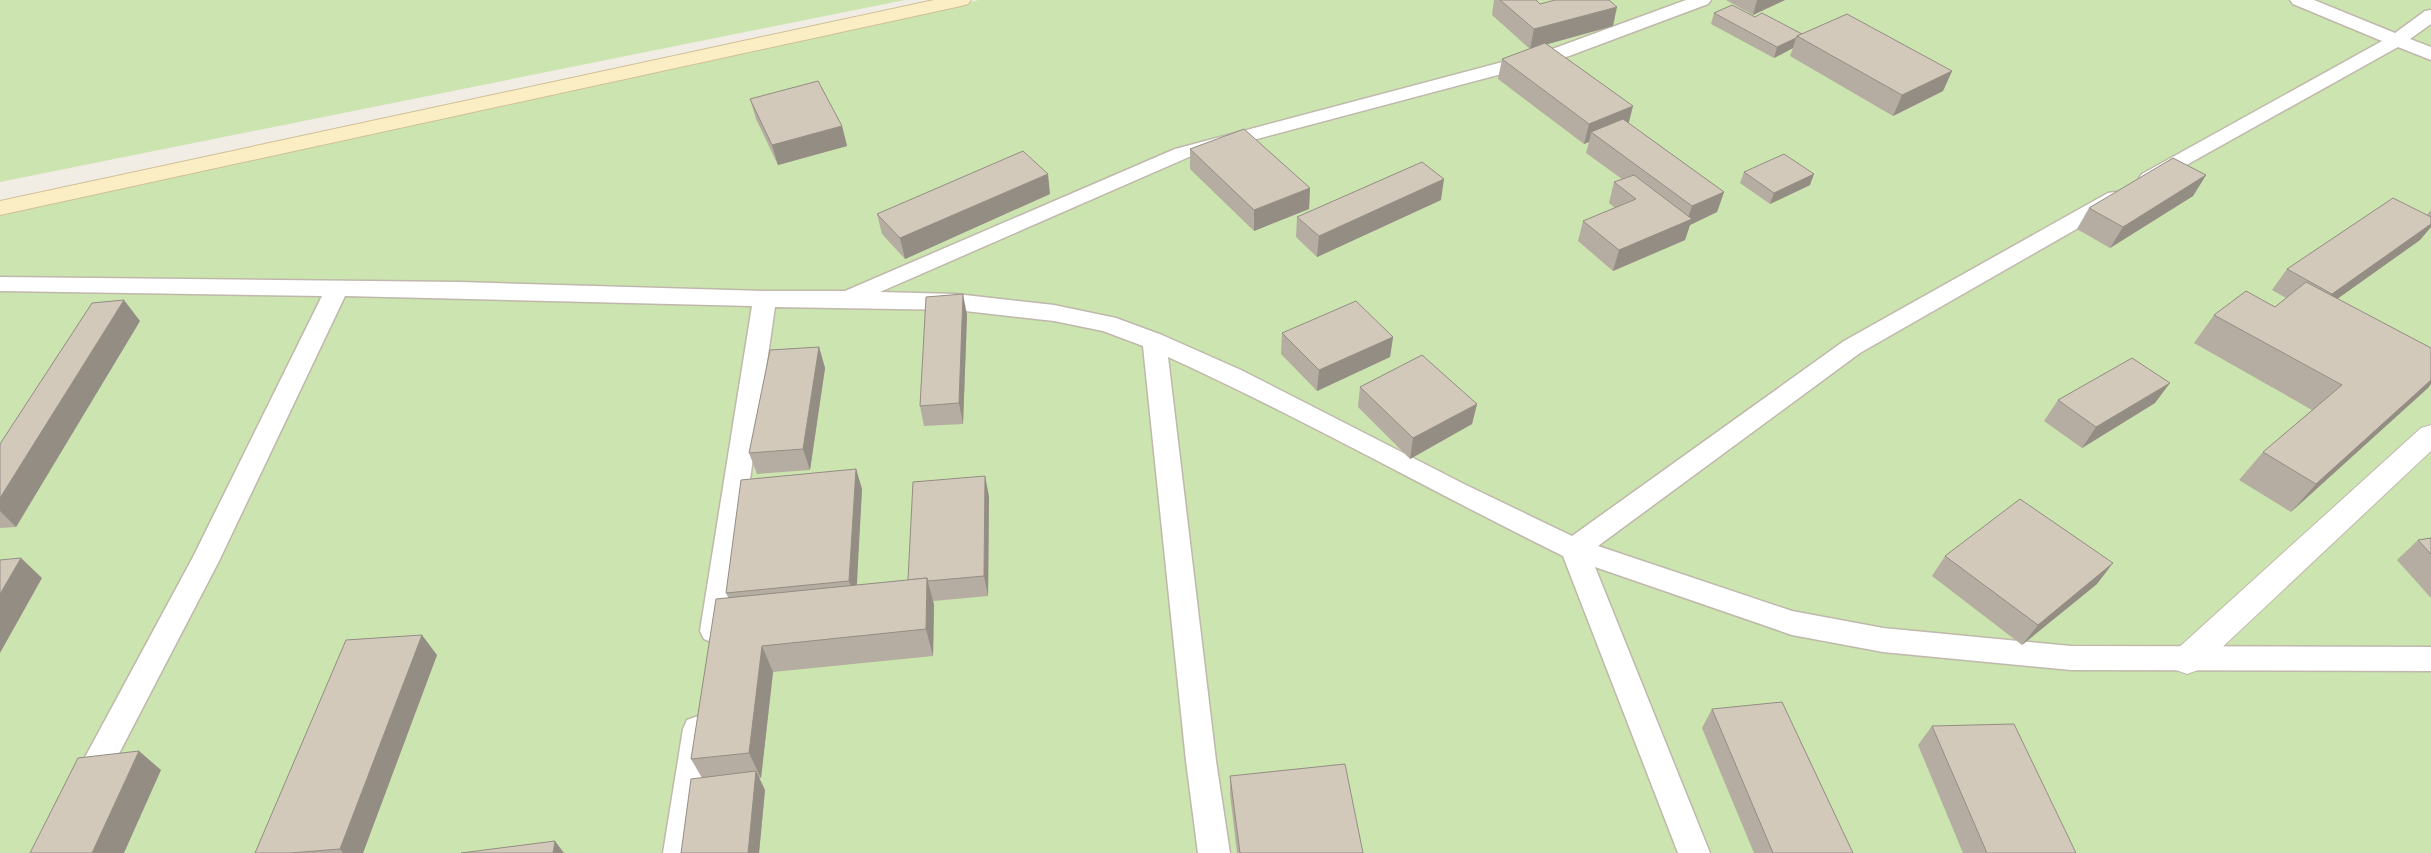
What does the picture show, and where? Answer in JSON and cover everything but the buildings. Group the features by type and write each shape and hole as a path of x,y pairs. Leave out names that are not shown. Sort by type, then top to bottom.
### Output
{"street":[{"path":"0,208 962,0"},
{"path":"2187,660 2431,435"}],"lane":[{"path":"846,298 1182,153 1562,52 1702,0"},
{"path":"2299,0 2431,54"},
{"path":"1574,549 1852,347 2397,40 2431,16"},
{"path":"0,284 337,288 765,300 846,298 956,302 1054,313 1108,324 1154,341 1232,376 1455,491 1574,549 1792,623 1883,640 2071,658 2187,660 2431,659"},
{"path":"74,810 205,561 337,288"},
{"path":"710,652 765,300"},
{"path":"1154,341 1201,761 1214,853"},
{"path":"1574,549 1694,853"},
{"path":"679,853 703,700"}],"green space":[{"path":"0,0 905,0 0,182"},
{"path":"979,0 2431,0 2431,853 0,853 0,212"}]}
